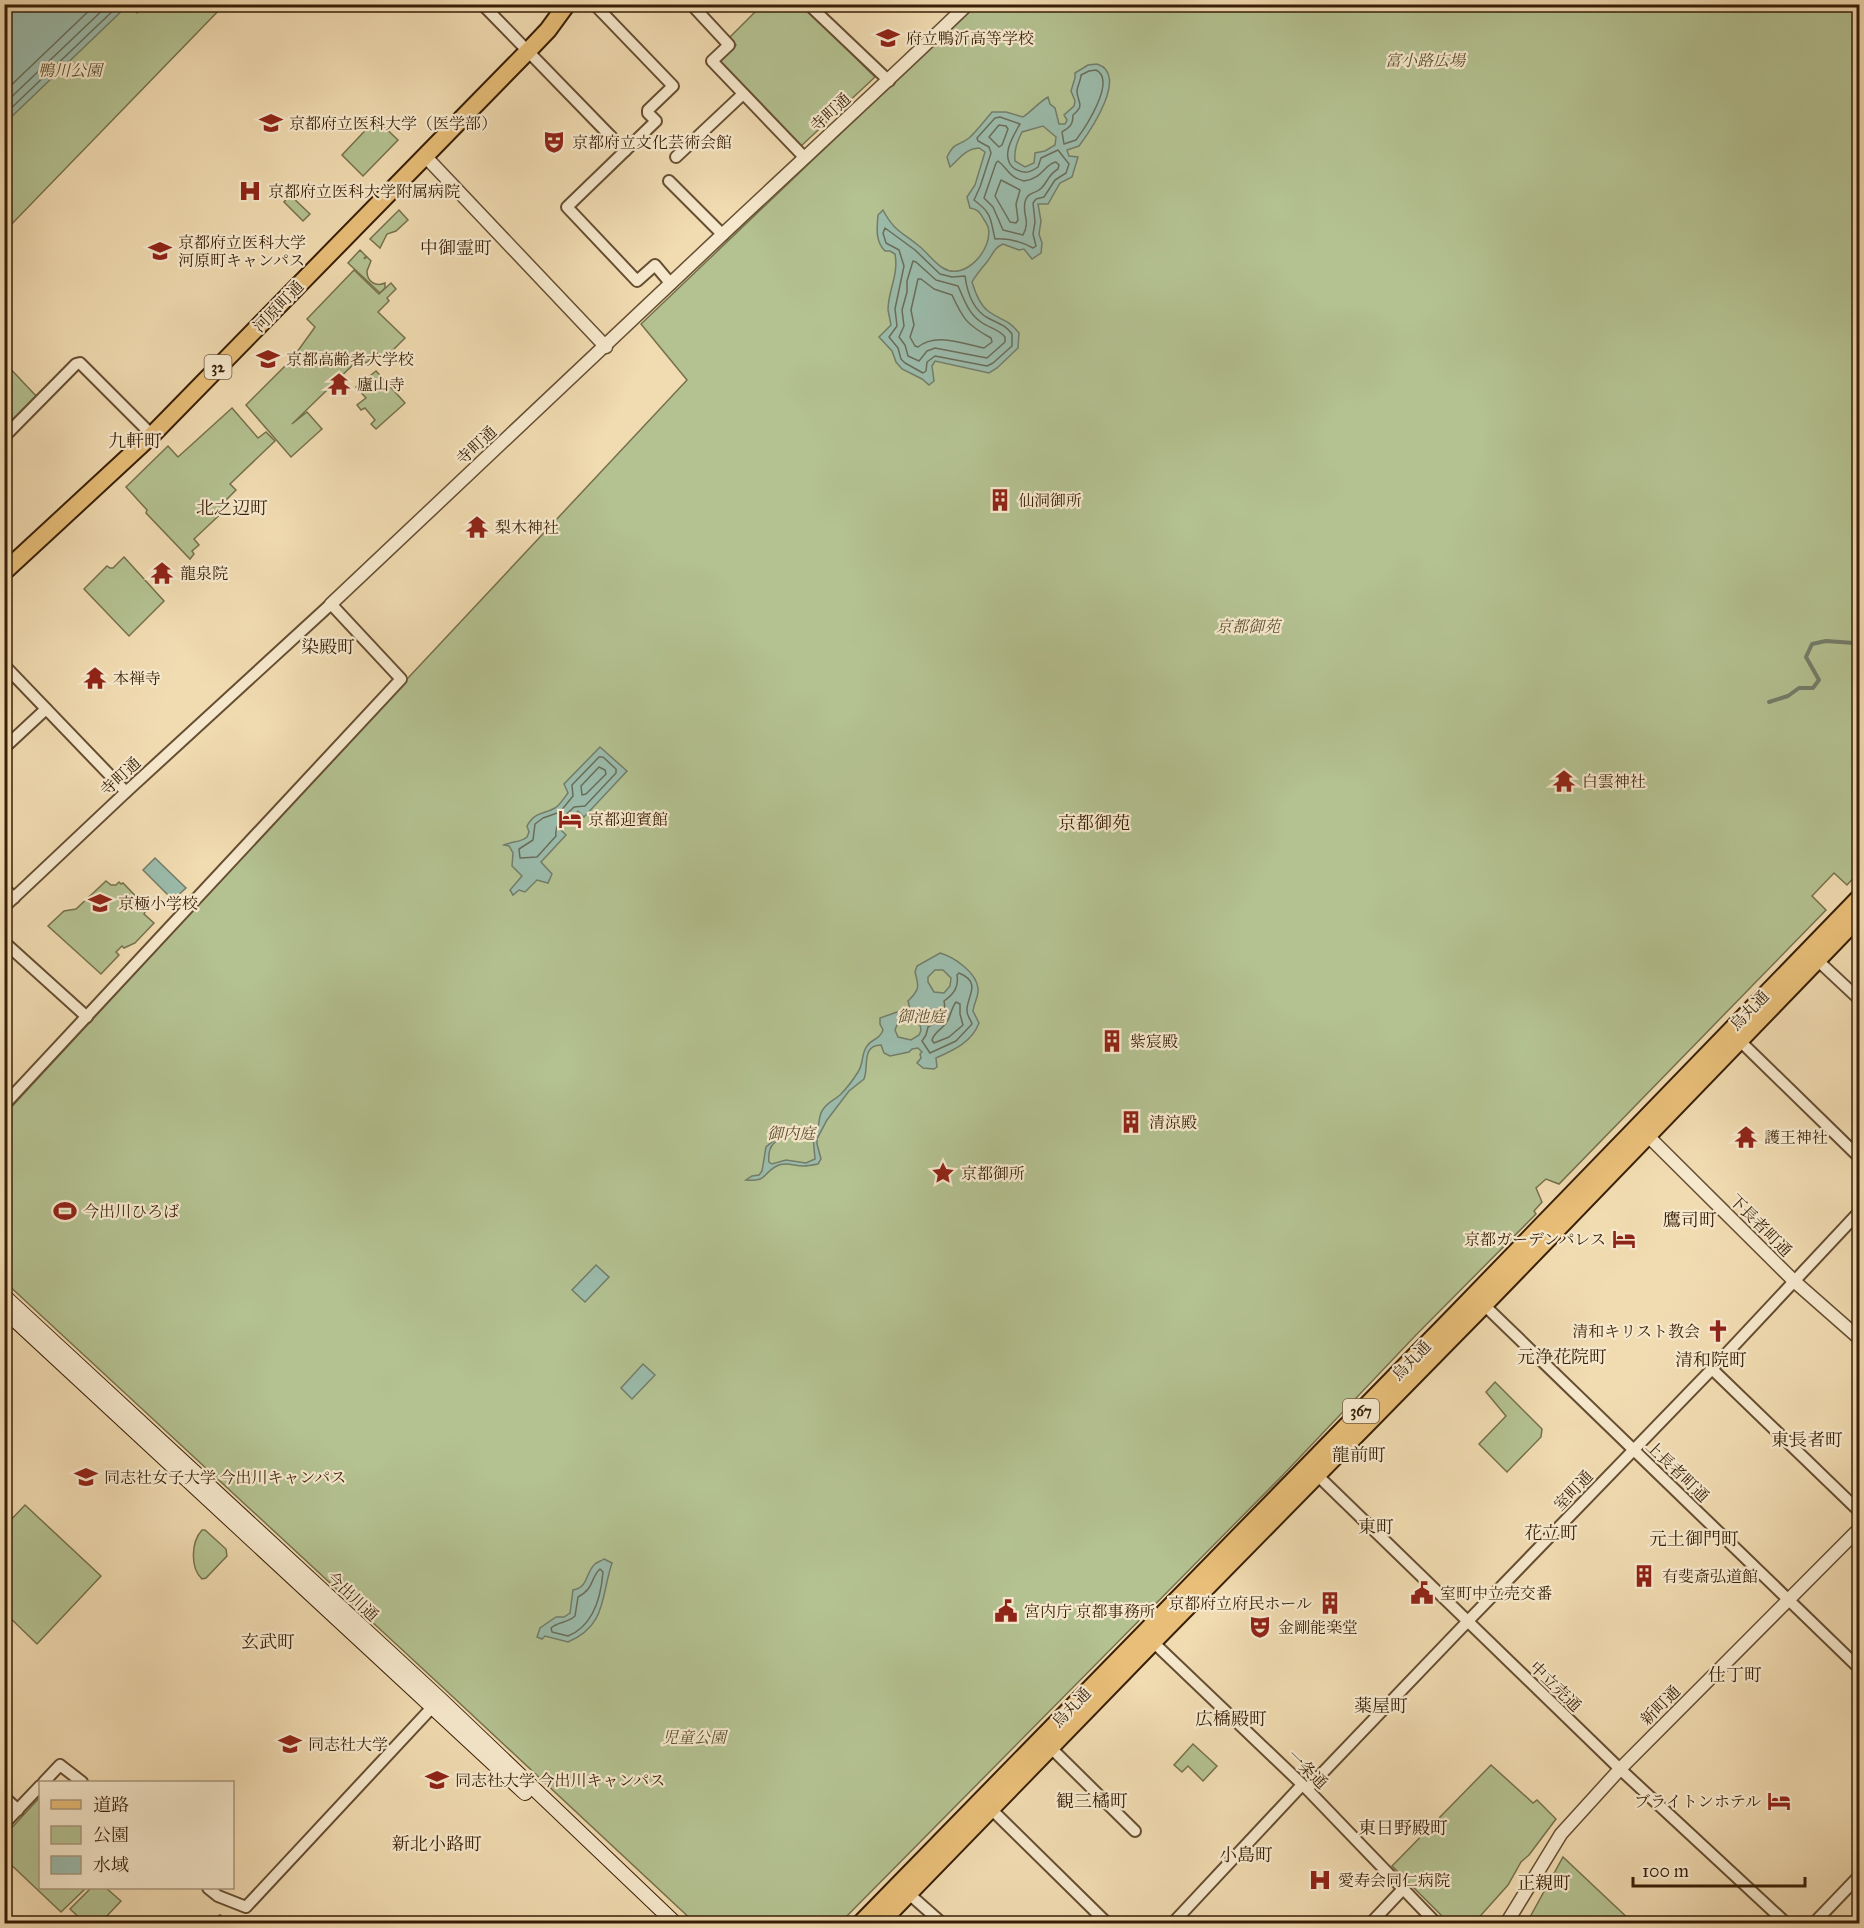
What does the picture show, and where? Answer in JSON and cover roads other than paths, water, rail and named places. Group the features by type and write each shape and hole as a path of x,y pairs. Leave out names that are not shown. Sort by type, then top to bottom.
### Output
{"main road":[{"name":"河原町通","path":"4,572 152,435 528,51 548,30 567,4"},
{"name":"烏丸通","path":"1643,1131 1740,1041 1860,897"},
{"name":"烏丸通","path":"860,1923 986,1803 1479,1300 1812,955 1860,916"},
{"name":"今出川通","path":"4,1296 436,1703 664,1923"},
{"name":"今出川通","path":"4,1310 676,1923"},
{"name":"烏丸通","path":"879,1923 986,1803 1050,1747 1153,1642 1312,1470"}],"street":[{"path":"482,4 625,151"},
{"path":"594,4 673,86 648,110 656,121 567,207 637,281 654,265 671,284"},
{"path":"691,4 729,45 712,61 805,158"},
{"path":"808,4 889,81"},
{"name":"寺町通","path":"4,907 606,347 968,4"},
{"path":"676,157 743,94"},
{"path":"425,156 606,347"},
{"path":"669,181 723,235"},
{"path":"4,437 76,364 80,363 152,435"},
{"path":"4,1105 401,679 331,604"},
{"path":"4,665 126,792"},
{"path":"4,748 46,709"},
{"path":"4,888 14,898"},
{"path":"4,942 87,1017"},
{"path":"1812,955 1860,1000"},
{"path":"1740,1041 1860,1158"},
{"name":"下長者町通","path":"1643,1131 1794,1281 1860,1339"},
{"name":"室町通","path":"1172,1923 1712,1369 1860,1211"},
{"name":"上長者町通","path":"1479,1300 1860,1669"},
{"path":"1712,1369 1860,1512"},
{"name":"中立売通","path":"1312,1470 1620,1769 1787,1923"},
{"name":"新町通","path":"1506,1923 1561,1834 1620,1769 1860,1528"},
{"name":"一条通","path":"1153,1642 1305,1787 1437,1923"},
{"path":"210,1889 218,1896 246,1907 436,1703"},
{"path":"1050,1747 1135,1831"},
{"path":"45,1781 60,1765 81,1781"},
{"path":"4,1824 39,1787"},
{"path":"4,1797 18,1810"},
{"path":"986,1803 1108,1923"},
{"path":"1813,1923 1860,1875"},
{"path":"1370,1923 1403,1889"},
{"path":"908,1893 944,1923"}],"water":[{"path":"6,4 144,5 137,13 128,5 5,123 4,7"},
{"path":"1097,64 1106,70 1109,90 1085,138 1079,146 1067,150 1069,156 1078,157 1072,177 1060,183 1048,204 1038,204 1041,221 1039,234 1042,243 1041,253 1032,259 1024,249 1019,250 1003,244 996,249 972,282 982,305 1019,333 1018,348 989,373 935,361 932,366 934,381 929,385 902,369 896,362 892,351 879,337 891,325 888,303 896,262 895,254 885,251 880,243 877,234 878,215 883,210 895,227 943,268 951,271 968,267 982,253 989,235 986,222 978,211 970,208 967,197 975,185 985,152 979,148 970,150 950,167 947,157 954,146 972,135 992,112 1006,112 1023,117 1048,97 1050,104 1055,108 1059,124 1065,124 1067,120 1064,115 1074,106 1075,101 1071,91 1075,73 1088,65","holes":["1043,126 1056,137 1055,145 1045,151 1035,153 1034,163 1025,167 1015,161 1016,146 1022,132"]},
{"path":"600,747 627,771 584,817 578,811 561,830 566,835 541,862 552,874 548,883 537,880 525,892 519,890 513,895 510,890 522,876 512,866 513,853 509,846 504,845 527,837 529,832 527,826 533,818 559,805 568,793 564,784"},
{"path":"155,858 186,888 173,900 143,870"},
{"path":"940,953 952,958 969,971 978,988 973,1011 979,1023 976,1030 956,1048 936,1058 937,1067 934,1069 923,1068 917,1063 922,1052 918,1048 890,1056 884,1053 881,1045 875,1046 868,1053 864,1079 849,1091 827,1120 817,1139 821,1159 818,1164 803,1166 782,1164 762,1178 746,1180 759,1175 762,1171 766,1147 777,1138 790,1131 809,1132 818,1129 820,1115 824,1108 849,1084 860,1069 867,1046 881,1034 883,1030 880,1018 897,1012 907,1012 910,1009 908,1001 918,988 915,972 917,966","holes":["935,970 943,970 951,978 950,986 944,993 934,992 928,982 928,977","910,1018 915,1020 921,1029 919,1035 911,1040 898,1037 895,1030 897,1025","813,1136 815,1159 806,1163 786,1160 772,1164 769,1162 771,1147 777,1141 787,1137"]},
{"path":"596,1265 609,1277 585,1302 572,1290"},
{"path":"643,1364 655,1375 632,1399 621,1388"},
{"path":"604,1559 612,1563 600,1608 590,1627 568,1642 545,1636 542,1639 537,1637 540,1628 556,1617 564,1617 570,1613 573,1590 582,1586 596,1563"}],"waterway":[{"path":"1860,608 1858,621 1860,625"},
{"path":"1769,702 1788,696 1799,688 1813,688 1819,680 1806,657 1812,644 1826,641 1854,643 1860,639"},
{"path":"213,1924 220,1916"}],"place":[{"name":"府立鴨沂高等学校","path":"888,38"},
{"name":"京都府立医科大学（医学部）","path":"271,123"},
{"name":"京都府立文化芸術会館","path":"554,142"},
{"name":"京都府立医科大学附属病院","path":"250,191"},
{"name":"京都府立医科大学 河原町キャンパス","path":"160,251"},
{"name":"京都高齢者大学校","path":"268,359"},
{"name":"廬山寺","path":"339,384"},
{"name":"仙洞御所","path":"1000,500"},
{"name":"梨木神社","path":"477,527"},
{"name":"龍泉院","path":"162,573"},
{"name":"本禅寺","path":"95,678"},
{"name":"白雲神社","path":"1564,781"},
{"name":"京都迎賓館","path":"570,819"},
{"name":"京極小学校","path":"100,903"},
{"name":"紫宸殿","path":"1112,1041"},
{"name":"清涼殿","path":"1131,1122"},
{"name":"護王神社","path":"1746,1137"},
{"name":"京都御所","path":"943,1173"},
{"name":"今出川ひろば","path":"65,1211"},
{"name":"京都ガーデンパレス","path":"1624,1239"},
{"name":"清和キリスト教会","path":"1718,1331"},
{"name":"同志社女子大学 今出川キャンパス","path":"86,1477"},
{"name":"有斐斎弘道館","path":"1644,1576"},
{"name":"室町中立売交番","path":"1422,1593"},
{"name":"京都府立府民ホール","path":"1330,1603"},
{"name":"宮内庁 京都事務所","path":"1006,1611"},
{"name":"金剛能楽堂","path":"1260,1627"},
{"name":"同志社大学","path":"290,1744"},
{"name":"同志社大学 今出川キャンパス","path":"437,1780"},
{"name":"ブライトンホテル","path":"1779,1801"},
{"name":"愛寿会同仁病院","path":"1320,1880"}],"district":[{"name":"中御霊町","path":"456,248"},
{"name":"九軒町","path":"135,441"},
{"name":"北之辺町","path":"232,508"},
{"name":"染殿町","path":"328,647"},
{"name":"京都御苑","path":"1094,823"},
{"name":"鷹司町","path":"1690,1220"},
{"name":"元浄花院町","path":"1562,1357"},
{"name":"清和院町","path":"1711,1360"},
{"name":"東長者町","path":"1807,1440"},
{"name":"龍前町","path":"1359,1455"},
{"name":"東町","path":"1376,1527"},
{"name":"花立町","path":"1551,1533"},
{"name":"元土御門町","path":"1694,1539"},
{"name":"玄武町","path":"268,1642"},
{"name":"仕丁町","path":"1735,1675"},
{"name":"薬屋町","path":"1381,1706"},
{"name":"広橋殿町","path":"1231,1719"},
{"name":"観三橘町","path":"1092,1801"},
{"name":"東日野殿町","path":"1403,1828"},
{"name":"新北小路町","path":"437,1844"},
{"name":"小島町","path":"1246,1855"},
{"name":"正親町","path":"1544,1883"}],"park label":[{"name":"富小路広場","path":"1425,60"},
{"name":"鴨川公園","path":"70,70"},
{"name":"御池庭","path":"921,1016"},
{"name":"御内庭","path":"791,1133"},
{"name":"児童公園","path":"694,1737"}]}
